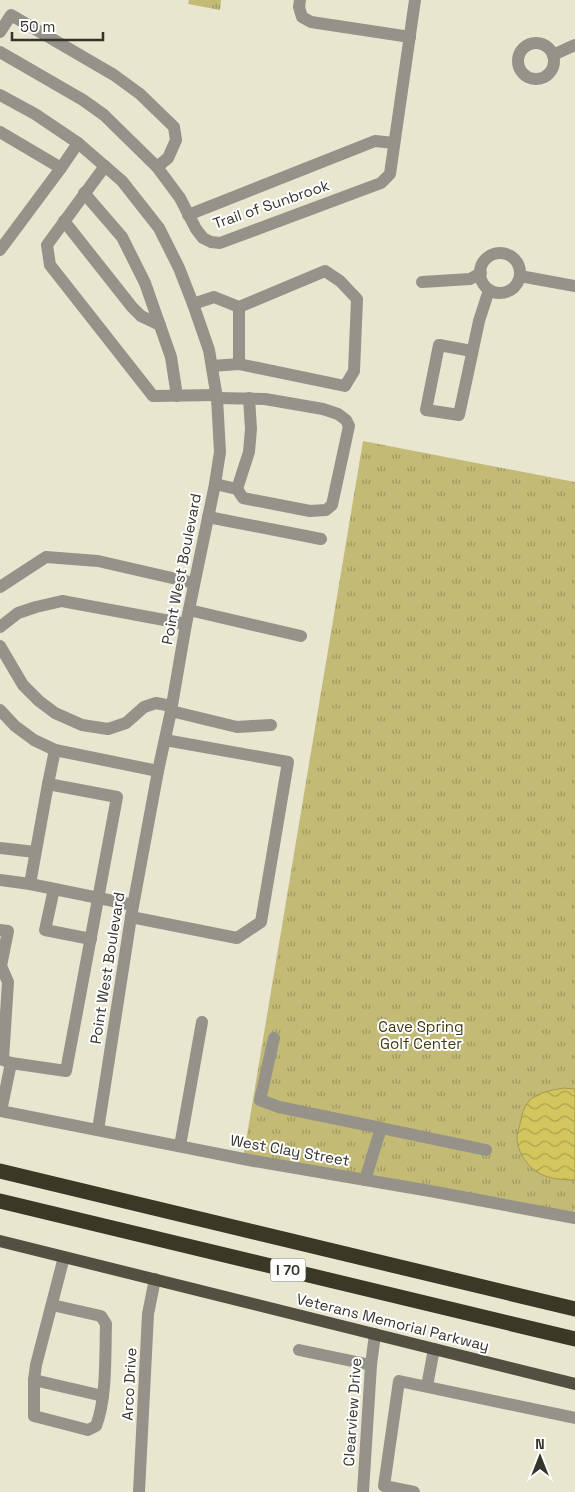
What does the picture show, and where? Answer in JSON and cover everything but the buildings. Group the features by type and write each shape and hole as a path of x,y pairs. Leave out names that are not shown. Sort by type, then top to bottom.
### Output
{"highway":[{"name":"I 70","path":"0,1170 575,1309"},
{"name":"I 70","path":"0,1201 575,1339"}],"main road":[{"name":"Veterans Memorial Parkway","path":"0,1241 575,1384"}],"street":[{"path":"300,0 299,7 302,17 311,22 410,37"},
{"name":"Trail of Sunbrook","path":"0,52 104,115 157,167 180,198 196,229 203,238 211,242 220,243 381,183 390,174 410,37 413,0"},
{"path":"0,32 11,15 114,75 140,94 174,127 176,140 168,158 157,167"},
{"path":"553,55 575,45"},
{"name":"Point West Boulevard","path":"0,95 35,114 78,143 122,182 159,228 194,304 209,350 216,397 220,452 215,484 188,610 132,911 98,1130"},
{"path":"0,132 61,168"},
{"path":"188,215 375,141 394,143"},
{"path":"0,250 78,143"},
{"path":"105,166 47,245 50,265 153,396 266,399 323,409 338,414 346,420 349,426 332,505 326,510 310,510 243,498 237,489 215,484"},
{"path":"84,193 122,237 145,283 170,357 177,396"},
{"path":"64,221 132,307 141,316 160,326"},
{"path":"496,254 502,254 514,259 520,270 518,283 508,292 502,293 495,293 484,286 481,280 481,273 485,261 496,254"},
{"path":"194,304 214,297 239,307 325,272 340,281 357,299 354,371 345,386 239,364 212,366"},
{"path":"422,282 470,279 481,273"},
{"path":"520,276 575,286"},
{"path":"472,351 439,345 426,410 459,415 479,321 489,290"},
{"path":"239,307 239,364"},
{"path":"237,489 249,452 251,429 249,398"},
{"path":"208,517 321,539"},
{"path":"0,586 46,557 98,561 194,583"},
{"path":"0,627 18,613 62,600 186,624"},
{"path":"188,610 301,636"},
{"path":"0,646 23,685 39,701 54,713 82,725 108,729 126,723 144,707 156,703 237,727 271,725"},
{"path":"2,716 34,740 55,750 158,771"},
{"path":"0,880 98,898 132,911 237,938 261,922 288,762 164,740"},
{"path":"30,884 55,750"},
{"path":"5,1062 66,1071 117,797 48,784"},
{"path":"0,848 35,852"},
{"path":"54,889 45,930 91,939"},
{"path":"0,930 8,931 1,966 8,982 5,1062 0,1111"},
{"path":"180,1146 202,1022"},
{"path":"274,1038 260,1100 279,1107 486,1150"},
{"name":"West Clay Street","path":"0,1111 254,1161 575,1218"},
{"path":"366,1180 381,1128"},
{"path":"52,1305 101,1316 106,1324 100,1417 96,1426 88,1430 34,1416 36,1365 64,1257"},
{"name":"Arco Drive","path":"139,1492 148,1314 155,1279"},
{"name":"Clearview Drive","path":"363,1492 371,1365 375,1334"},
{"path":"299,1350 371,1365"},
{"path":"427,1386 434,1350"},
{"path":"34,1380 102,1396"},
{"path":"414,1492 384,1486 398,1381 575,1418"}],"green space":[{"path":"189,0 221,0 220,10 188,4"},
{"name":"Cave Spring Golf Center","path":"363,441 575,482 575,1209 572,1222 243,1159"}],"water":[{"path":"564,1088 575,1089 575,1180 551,1178 537,1172 522,1156 517,1141 523,1113 528,1102 540,1094"}]}
